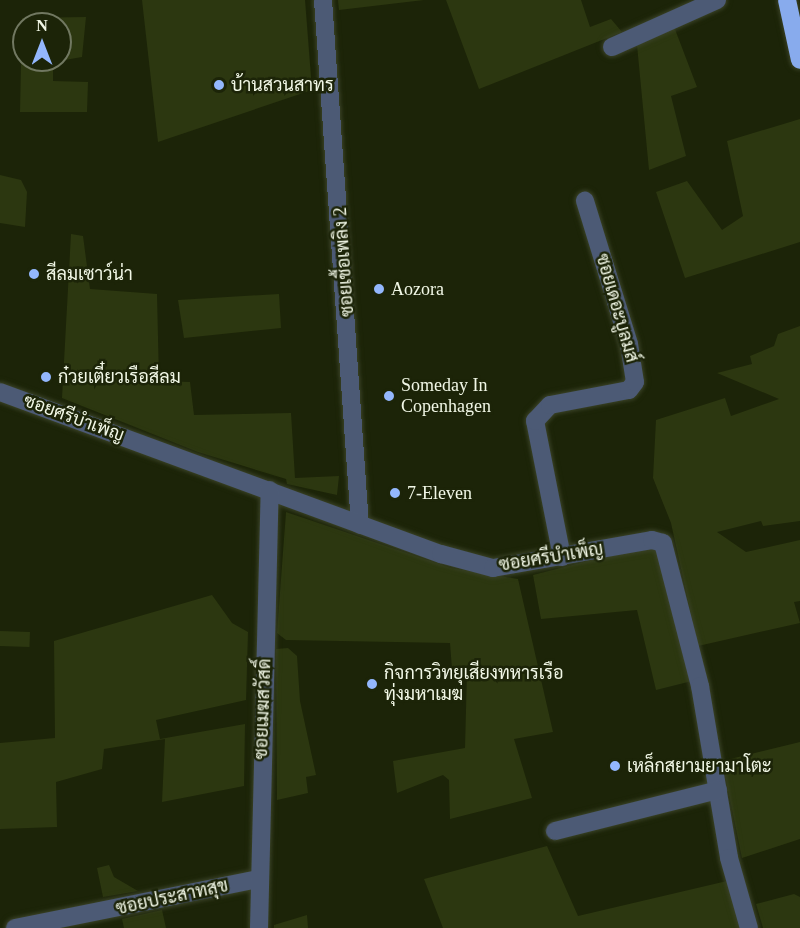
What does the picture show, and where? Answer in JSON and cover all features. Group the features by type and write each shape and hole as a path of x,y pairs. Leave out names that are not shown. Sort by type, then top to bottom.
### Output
{"highway":[{"path":"787,0 800,60"}],"street":[{"name":"ซอยเชื้อเพลิง 2","path":"323,0 360,525"},
{"path":"612,47 717,0"},
{"name":"ซอยเดอะบูลมส์","path":"562,557 535,421 540,410 629,390 634,382 629,344 585,201"},
{"name":"ซอยศรีบำเพ็ญ","path":"0,392 360,525 493,568 652,540 669,549 718,790 729,858 749,928"},
{"name":"ซอยเมฆสวัสดิ์","path":"259,928 258,879 270,490"},
{"path":"555,831 718,790"},
{"name":"ซอยประสาทสุข","path":"15,928 258,879"}],"green space":[{"path":"142,0 305,0 312,90 158,142"},
{"path":"338,0 424,0 339,10"},
{"path":"446,0 581,0 590,27 611,19 622,32 479,89"},
{"path":"72,17 86,17 82,57 72,59"},
{"path":"673,24 697,87 671,96 686,156 649,170 637,45"},
{"path":"21,72 53,72 53,81 88,82 87,112 20,112"},
{"path":"800,119 800,242 685,278 656,192 687,181 722,230 743,216 727,141"},
{"path":"0,175 21,180 27,192 25,227 0,223"},
{"path":"71,234 83,236 90,289 157,294 159,381 190,382 194,415 291,413 295,478 339,476 337,495 287,484 286,479 198,452 62,398"},
{"path":"279,294 281,328 184,338 178,300"},
{"path":"800,326 800,521 763,526 761,521 717,532 746,552 800,540 800,601 794,602 800,623 698,646 671,523 653,478 656,420 725,398 731,416 779,399 717,373 752,364 750,356 774,346 778,334"},
{"path":"286,512 451,568 518,579 553,732 514,739 532,798 450,819 449,780 443,775 397,793 393,761 465,748 467,672 452,669 450,643 286,640 277,633"},
{"path":"643,547 660,550 692,681 656,690 637,610 541,619 533,575"},
{"path":"212,595 232,623 248,632 246,700 156,720 160,739 245,724 244,786 162,802 165,739 104,749 102,769 56,782 57,827 0,829 0,743 55,738 54,641"},
{"path":"0,631 30,632 29,647 0,646"},
{"path":"288,648 297,656 300,701 316,775 306,777 308,793 277,800 276,649"},
{"path":"800,742 800,839 742,858 722,761"},
{"path":"547,846 578,916 727,881 741,928 443,928 424,879"},
{"path":"109,865 114,877 138,891 103,897 97,868"},
{"path":"794,894 800,897 800,928 763,928 756,904"},
{"path":"162,910 166,928 124,928 122,919"},
{"path":"307,915 308,928 274,928 274,925"}],"place":[{"name":"บ้านสวนสาทร","path":"219,85"},
{"name":"สีลมเซาว์น่า","path":"34,274"},
{"name":"Aozora","path":"379,289"},
{"name":"ก๋วยเตี๋ยวเรือสีลม","path":"46,377"},
{"name":"Someday In Copenhagen","path":"389,396"},
{"name":"7-Eleven","path":"395,493"},
{"name":"กิจการวิทยุเสียงทหารเรือ ทุ่งมหาเมฆ","path":"372,684"},
{"name":"เหล็กสยามยามาโตะ","path":"615,766"}]}
